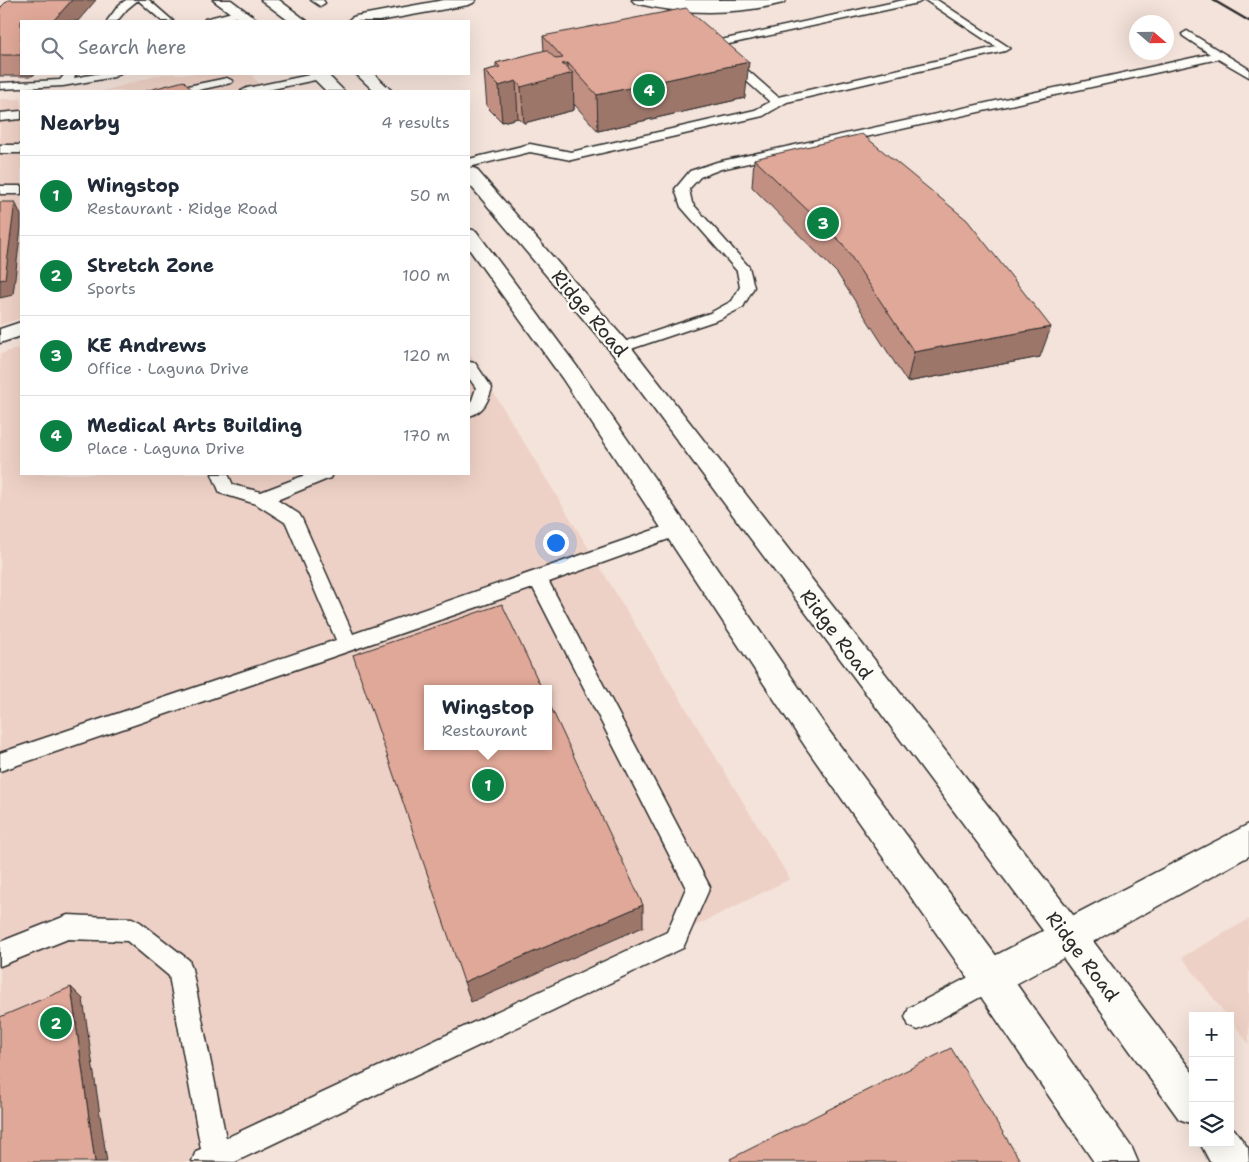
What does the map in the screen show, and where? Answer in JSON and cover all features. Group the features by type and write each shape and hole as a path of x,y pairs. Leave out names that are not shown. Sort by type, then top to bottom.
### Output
{"main road":[{"path":"221,0 245,17"},
{"path":"269,0 298,20"},
{"path":"361,20 468,0"},
{"path":"640,0 664,4 724,6 778,0"},
{"path":"318,75 335,90"},
{"path":"365,75 383,90"},
{"name":"Ridge Road","path":"470,174 620,348 1068,936 1190,1102"},
{"path":"470,236 570,373 674,530 818,740 990,978 1118,1162"},
{"path":"0,336 20,329"},
{"path":"990,978 1249,839"},
{"path":"1223,1147 1234,1162"}],"lane":[{"path":"113,20 133,0"},
{"path":"144,0 167,20"},
{"path":"720,52 725,42 918,0"},
{"path":"470,163 530,148 571,156 759,113 777,102 1006,48 930,0"},
{"path":"218,20 245,17"},
{"path":"1187,34 1249,74"},
{"path":"706,55 720,52"},
{"path":"720,52 777,102"},
{"path":"620,348 715,316 738,304 747,287 744,270 686,204 682,189 695,174 717,166 1219,55"},
{"path":"63,84 70,75"},
{"path":"0,86 63,84 109,75"},
{"path":"251,90 318,75"},
{"path":"738,84 752,81"},
{"path":"184,90 228,82"},
{"path":"0,117 20,115"},
{"path":"0,149 20,149"},
{"path":"0,190 20,190"},
{"path":"470,368 484,388 479,403 470,410"},
{"path":"220,475 226,489 262,499 293,519 347,643"},
{"path":"262,499 322,475"},
{"path":"0,762 538,579 674,530"},
{"path":"0,954 68,927 132,930 180,969 210,1159 674,940 698,887 538,579"},
{"path":"918,1017 990,978"}],"shaded area":[{"path":"159,75 252,75 264,90 107,90"},
{"path":"0,99 20,99 20,318 0,325"},
{"path":"20,347 20,475 470,475 470,354 790,879 219,1162 0,1162 0,354"},
{"path":"1249,919 1249,1044 1234,1024 1234,1012 1224,1012 1182,957"}],"building":[{"path":"8,0 72,0 54,20 20,20 20,55 0,55 0,8"},
{"path":"686,8 749,62 597,95 568,63 562,64 573,73 521,87 516,81 499,86 484,71 500,67 496,63 546,50 556,59 563,58 543,36"},
{"path":"184,81 192,90 149,90"},
{"path":"862,134 967,220 1051,327 914,352 842,243 754,159"},
{"path":"0,202 15,202 5,279 0,280"},
{"path":"502,604 540,685 424,685 424,750 552,750 552,710 643,905 464,982 353,655"},
{"path":"71,987 95,1162 0,1162 0,1017"},
{"path":"951,1048 1021,1162 732,1162 730,1159"}],"railway":[{"path":"1213,0 1249,21"}],"place":[{"name":"Medical Arts Building","path":"649,90"},
{"name":"KE Andrews","path":"823,223"},
{"name":"Wingstop","path":"488,785"},
{"name":"Stretch Zone","path":"56,1023"}]}
